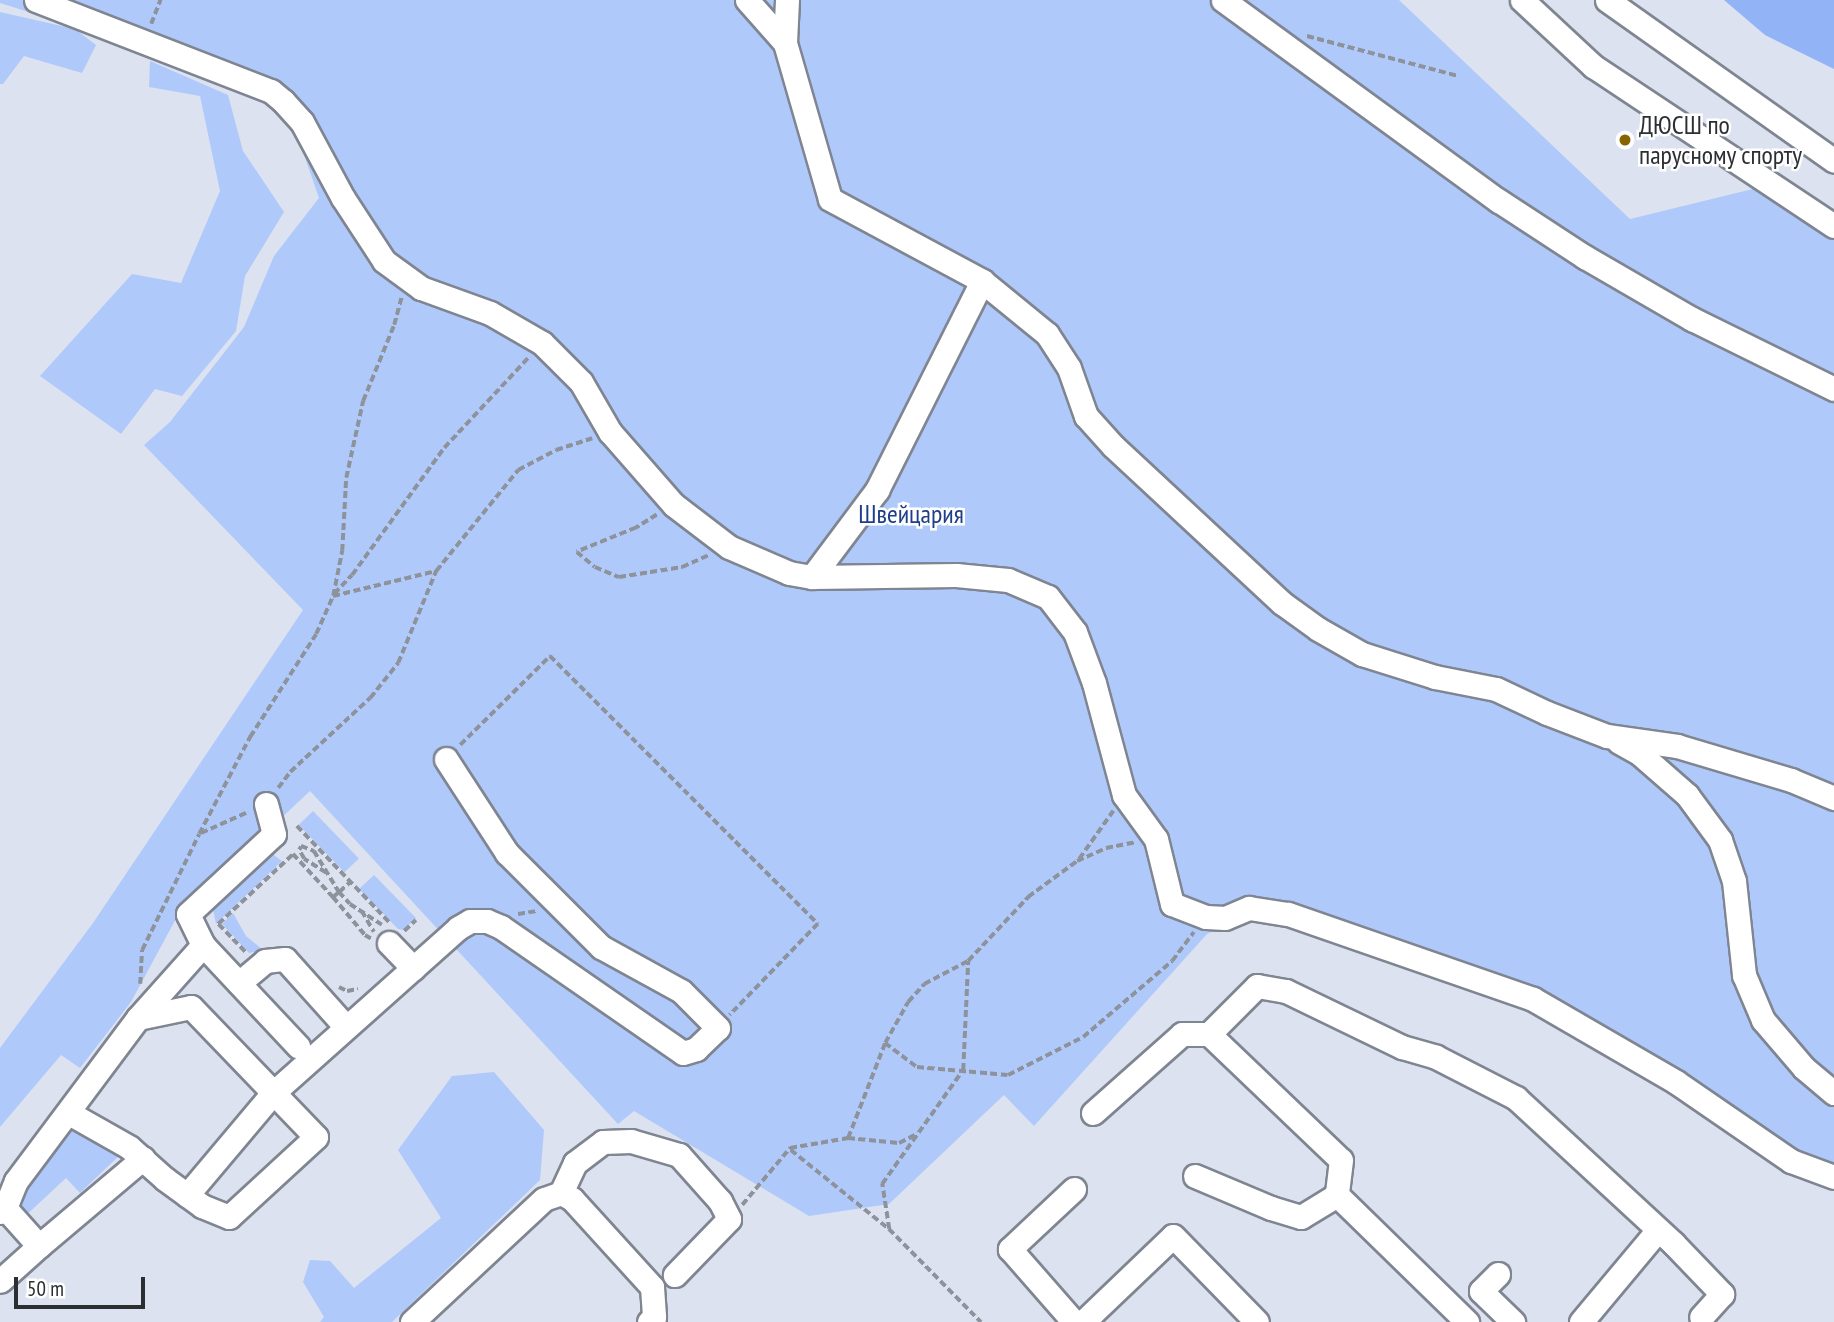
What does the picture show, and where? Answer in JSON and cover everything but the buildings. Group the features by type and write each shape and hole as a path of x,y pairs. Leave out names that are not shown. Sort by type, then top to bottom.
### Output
{"lane":[{"path":"36,0 271,91 302,122 343,198 384,261 421,288 490,313 542,343 581,382 610,432 674,505 729,547 789,573 812,577 956,575 1008,580 1048,597 1075,632 1094,682 1124,795 1156,839 1172,904 1206,917 1225,918 1249,908 1288,914 1533,999 1676,1082 1791,1161 1834,1177"},
{"path":"747,0 785,43"},
{"path":"787,0 785,43 830,199 982,281 1047,334 1069,368 1086,416 1113,446 1282,603 1318,629 1362,654 1435,677 1496,689 1607,736 1639,753 1686,795 1720,840 1734,881 1744,975 1763,1020 1804,1068 1834,1093"},
{"path":"1223,0 1499,201 1575,250 1692,319 1834,389"},
{"path":"1522,0 1593,66 1834,226"},
{"path":"1607,0 1834,162"},
{"path":"812,577 877,490 982,281"},
{"path":"1607,736 1677,746 1791,780 1834,798"},
{"path":"187,1195 273,1093 458,928 470,921 487,921 501,927 683,1053 696,1049 718,1028 681,990 601,947 507,853 446,759"},
{"path":"266,804 274,834 188,914 203,945 298,1046"},
{"path":"384,940 413,968"},
{"path":"39,1246 2,1210 16,1181 138,1018 203,945"},
{"path":"239,983 265,961 285,960 346,1027"},
{"path":"1209,1034 1257,986 1286,991 1402,1048 1436,1057 1516,1098 1658,1230 1722,1294 1701,1317"},
{"path":"69,1112 144,1158 187,1195 234,1222 316,1137 191,1007 138,1018"},
{"path":"1093,1114 1182,1034 1209,1034 1341,1160 1337,1195"},
{"path":"412,1322 544,1199 561,1193 575,1163 603,1142 631,1141 679,1155 720,1201 729,1219 675,1275"},
{"path":"0,1281 144,1158"},
{"path":"1195,1176 1271,1208 1301,1217 1337,1195"},
{"path":"1074,1189 1010,1249 1074,1322"},
{"path":"561,1193 572,1199 652,1287 654,1320"},
{"path":"1337,1195 1467,1322"},
{"path":"1581,1322 1658,1230"},
{"path":"1083,1322 1173,1236 1257,1322"},
{"path":"1498,1274 1481,1291 1513,1322"}],"path":[{"path":"144,41 160,0"},
{"path":"1305,36 1458,76"},
{"path":"138,1018 142,950 250,737 316,634 333,596 342,551 346,478 363,401 394,325 405,277"},
{"path":"333,596 352,575 444,448 542,343"},
{"path":"199,834 266,804 289,772 336,732 398,663 436,570 518,470 556,450 610,432"},
{"path":"674,505 636,528 577,552 594,567 619,577 682,567 729,547"},
{"path":"333,596 436,570"},
{"path":"446,759 550,656 560,665 818,924 718,1028"},
{"path":"1077,861 1124,795"},
{"path":"297,826 397,931 404,931 416,920"},
{"path":"848,1138 885,1043 908,1002 924,984 968,961 1028,897 1077,861 1106,848 1156,839"},
{"path":"326,873 304,859 299,850 301,846 314,852 339,892 362,911 377,919 384,940"},
{"path":"250,956 218,924 293,854 365,935 384,940"},
{"path":"333,897 350,882"},
{"path":"508,915 544,910"},
{"path":"362,911 367,924 384,940"},
{"path":"885,1043 917,1067 1007,1075 1083,1037 1172,961 1206,917"},
{"path":"889,1229 882,1184 963,1070 968,961"},
{"path":"338,986 347,991 361,988"},
{"path":"729,1219 790,1149 848,1138 900,1143 919,1133"},
{"path":"790,1149 889,1229 981,1322"}],"green space":[{"name":"Швейцария","path":"0,0 1399,0 1630,219 1757,188 1834,238 1834,1180 1791,1168 1667,1090 1512,1002 1249,912 1207,934 1034,1126 1004,1095 889,1204 809,1216 634,1111 618,1124 310,791 178,915 131,1002 80,1068 61,1055 0,1127 0,1048 93,923 303,610 144,445 170,422 244,327 274,256 319,198 294,126 270,101 83,29 0,3"},
{"path":"0,12 75,29 96,45 82,73 24,56 3,84 0,84"},
{"path":"150,61 228,95 243,151 284,212 245,276 236,331 182,396 155,389 121,434 40,376 132,274 181,283 220,191 200,96 149,87"},
{"path":"313,811 359,858 344,872 299,825"},
{"path":"271,853 282,861 216,924 213,909 216,903"},
{"path":"374,875 416,918 404,930 398,929 359,889"},
{"path":"233,913 246,936 263,950 249,953 222,924"},
{"path":"494,1072 544,1130 540,1180 392,1322 320,1322 324,1317 303,1282 310,1260 330,1261 354,1288 441,1218 398,1150 452,1076"},
{"path":"68,1127 83,1129 122,1153 80,1193 66,1178 22,1219 11,1208"}],"shaded area":[{"path":"1724,0 1834,0 1834,69 1765,35"}],"place":[{"name":"ДЮСШ по парусному спорту","path":"1625,140"}]}
